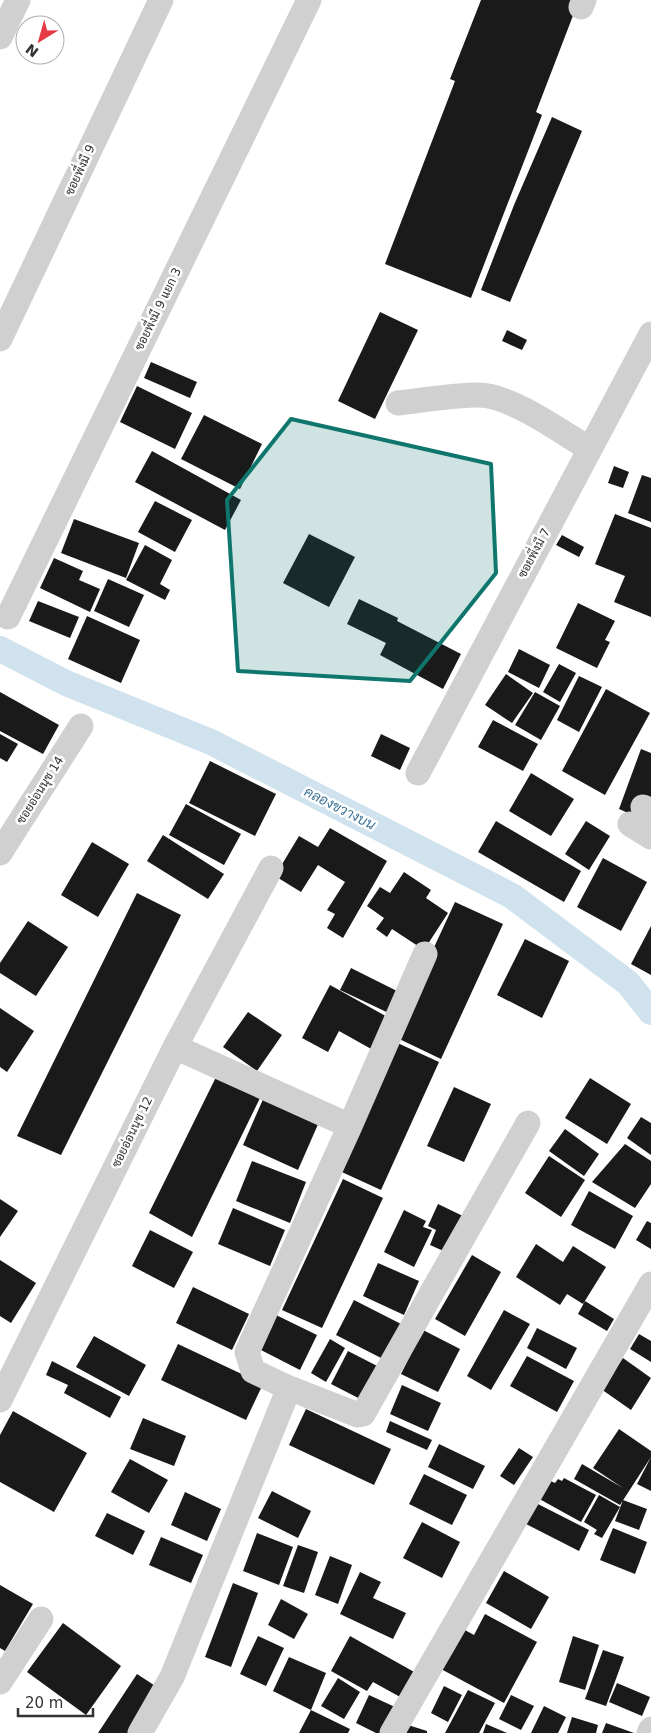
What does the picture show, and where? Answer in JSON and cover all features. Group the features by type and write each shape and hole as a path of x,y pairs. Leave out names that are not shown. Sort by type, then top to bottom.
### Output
{"street":[{"path":"0,37 18,0"},
{"name":"ซอยพึ่งมี 9","path":"0,340 161,0"},
{"name":"ซอยพึ่งมี 9 แยก 3","path":"8,617 309,0"},
{"name":"ซอยพึ่งมี 7","path":"418,773 651,334"},
{"path":"398,403 481,395 509,403 590,449"},
{"name":"ซอยอ่อนนุช 14","path":"0,853 81,726"},
{"path":"641,814 651,837"},
{"name":"ซอยอ่อนนุช 12","path":"0,1400 175,1047 271,868"},
{"path":"425,954 350,1126 247,1352 253,1371 289,1388 358,1415 363,1414 528,1123"},
{"path":"175,1047 350,1126"},
{"path":"392,1733 651,1284"},
{"path":"140,1733 172,1677 289,1388"},
{"path":"0,1682 41,1620"},
{"path":"649,1733 651,1729"}],"highlighted area":[{"path":"291,419 491,464 496,573 410,681 238,671 227,500"}],"building":[{"path":"481,0 579,0 536,112 542,115 471,298 385,264 455,81 450,79"},
{"path":"552,117 582,131 510,302 481,290 514,205"},
{"path":"380,312 418,330 375,419 338,401"},
{"path":"507,330 527,340 522,350 502,341"},
{"path":"151,362 197,382 190,398 144,378"},
{"path":"137,386 192,413 175,449 120,422"},
{"path":"204,415 262,444 240,489 181,459"},
{"path":"152,451 241,500 225,530 135,482"},
{"path":"614,466 629,472 623,488 608,483"},
{"path":"642,475 651,478 651,522 628,513"},
{"path":"155,501 192,520 175,552 138,532"},
{"path":"615,514 651,528 651,617 614,602 625,576 595,564"},
{"path":"74,519 139,543 126,578 61,553"},
{"path":"309,534 355,557 329,607 283,583"},
{"path":"562,535 584,547 579,557 556,545"},
{"path":"145,545 172,560 160,584 170,590 165,600 126,580"},
{"path":"54,558 83,571 79,580 100,589 90,612 40,588"},
{"path":"108,579 144,595 129,627 94,611"},
{"path":"359,599 398,618 397,621 461,654 443,689 380,655 386,643 347,624"},
{"path":"38,601 79,617 70,638 29,621"},
{"path":"578,603 615,621 605,640 610,642 597,668 556,648"},
{"path":"87,616 140,640 121,683 68,659"},
{"path":"519,649 550,665 539,688 508,672"},
{"path":"559,664 576,673 560,702 543,692"},
{"path":"506,674 533,693 512,723 485,705"},
{"path":"579,676 602,687 579,732 557,720"},
{"path":"606,689 650,713 605,795 562,771"},
{"path":"0,692 59,725 43,754 0,731"},
{"path":"535,692 560,706 541,740 515,725"},
{"path":"493,720 538,744 523,771 478,747"},
{"path":"0,734 18,744 7,762 0,758"},
{"path":"381,734 410,748 400,770 371,756"},
{"path":"641,749 651,753 651,823 619,809"},
{"path":"210,761 276,794 255,836 189,803"},
{"path":"531,773 574,799 551,836 509,811"},
{"path":"186,804 241,834 224,865 169,835"},
{"path":"496,821 581,871 564,902 478,852"},
{"path":"586,821 610,836 589,870 565,854"},
{"path":"330,828 387,861 343,938 327,928 335,914 327,910 345,882 318,865 301,892 275,876 299,836 318,847"},
{"path":"163,835 224,874 208,899 147,861"},
{"path":"92,842 129,864 98,917 61,895"},
{"path":"603,858 647,882 621,931 577,907"},
{"path":"404,872 431,890 426,898 448,913 424,950 392,929 387,937 376,929 384,918 367,906 380,887 390,893"},
{"path":"137,893 181,915 61,1155 17,1136"},
{"path":"455,902 503,924 441,1059 393,1036"},
{"path":"28,921 68,947 36,996 0,973 0,963"},
{"path":"651,926 651,975 631,964"},
{"path":"525,939 569,961 542,1018 497,995"},
{"path":"351,968 405,995 395,1016 340,990"},
{"path":"330,985 391,1019 373,1050 339,1031 328,1052 302,1038"},
{"path":"0,1008 34,1031 7,1072 0,1067"},
{"path":"248,1012 282,1035 257,1071 223,1047"},
{"path":"391,1040 439,1062 381,1190 333,1168"},
{"path":"218,1073 262,1094 192,1237 149,1213"},
{"path":"590,1078 631,1104 607,1144 565,1118"},
{"path":"454,1087 491,1104 464,1162 427,1146"},
{"path":"264,1097 319,1122 298,1170 243,1145"},
{"path":"641,1117 651,1123 651,1155 627,1138"},
{"path":"565,1129 599,1154 584,1176 549,1151"},
{"path":"625,1144 651,1161 651,1184 635,1208 592,1182"},
{"path":"549,1156 585,1180 561,1217 525,1193"},
{"path":"252,1161 306,1182 290,1223 236,1201"},
{"path":"343,1179 383,1198 322,1328 282,1310"},
{"path":"589,1191 633,1216 615,1249 571,1225"},
{"path":"0,1199 18,1211 0,1237"},
{"path":"438,1204 465,1217 448,1253 430,1245 436,1230 428,1226"},
{"path":"233,1208 285,1230 270,1266 218,1244"},
{"path":"404,1210 426,1221 423,1227 432,1230 414,1267 384,1252"},
{"path":"647,1221 651,1223 651,1249 636,1240"},
{"path":"150,1230 193,1252 174,1288 132,1266"},
{"path":"536,1244 563,1262 573,1246 606,1267 583,1304 567,1294 560,1305 516,1277"},
{"path":"472,1255 501,1272 465,1336 435,1319"},
{"path":"0,1260 36,1283 11,1323 0,1316"},
{"path":"378,1263 419,1281 404,1315 363,1296"},
{"path":"193,1287 249,1314 232,1350 176,1323"},
{"path":"354,1300 403,1325 385,1360 336,1335"},
{"path":"585,1301 614,1319 607,1331 578,1314"},
{"path":"504,1310 530,1324 491,1390 467,1376"},
{"path":"276,1315 317,1335 300,1370 259,1349"},
{"path":"537,1328 577,1348 566,1369 527,1348"},
{"path":"423,1330 460,1349 438,1392 401,1374"},
{"path":"639,1334 651,1341 651,1362 630,1349"},
{"path":"94,1336 146,1365 129,1396 76,1367"},
{"path":"330,1339 345,1348 326,1382 311,1373"},
{"path":"178,1344 263,1384 246,1420 161,1380"},
{"path":"348,1351 385,1370 368,1403 331,1384"},
{"path":"527,1356 574,1381 557,1412 510,1386"},
{"path":"623,1358 651,1378 631,1410 601,1389"},
{"path":"52,1361 121,1397 110,1418 64,1393 68,1385 46,1375"},
{"path":"402,1385 441,1403 428,1431 390,1414"},
{"path":"306,1409 391,1449 374,1485 289,1445"},
{"path":"13,1411 87,1453 54,1512 0,1482 0,1435"},
{"path":"143,1418 186,1436 174,1466 130,1449"},
{"path":"390,1421 432,1440 427,1450 386,1432"},
{"path":"619,1429 651,1451 651,1457 620,1505 574,1479 582,1464 623,1488 593,1468"},
{"path":"439,1444 485,1466 473,1489 428,1467"},
{"path":"519,1448 533,1457 514,1485 500,1476"},
{"path":"651,1457 651,1491 637,1484"},
{"path":"130,1459 168,1480 149,1513 111,1492"},
{"path":"424,1474 467,1495 452,1525 409,1504"},
{"path":"544,1478 555,1483 558,1479 562,1481 564,1478 596,1495 581,1522 534,1496"},
{"path":"272,1491 311,1511 298,1538 258,1518"},
{"path":"185,1492 221,1509 207,1541 171,1525"},
{"path":"599,1495 620,1507 602,1538 594,1534 597,1530 584,1522"},
{"path":"623,1500 647,1509 639,1530 615,1521"},
{"path":"534,1502 589,1530 579,1551 524,1523"},
{"path":"107,1513 145,1531 133,1555 95,1536"},
{"path":"422,1522 460,1542 442,1578 403,1558"},
{"path":"613,1528 647,1542 635,1574 600,1560"},
{"path":"257,1533 293,1547 279,1585 243,1571"},
{"path":"161,1537 203,1555 191,1583 149,1565"},
{"path":"298,1545 318,1552 304,1593 283,1586"},
{"path":"330,1556 352,1565 338,1604 315,1595"},
{"path":"504,1571 549,1597 531,1629 486,1603"},
{"path":"360,1572 381,1582 373,1598 406,1613 393,1639 340,1614"},
{"path":"233,1583 258,1593 231,1667 205,1657"},
{"path":"0,1585 33,1604 5,1651 0,1648"},
{"path":"281,1599 308,1614 294,1639 268,1625"},
{"path":"485,1614 537,1642 504,1703 441,1669 463,1629 474,1635"},
{"path":"63,1623 121,1666 86,1715 27,1672"},
{"path":"258,1636 284,1648 266,1686 240,1674"},
{"path":"350,1636 416,1673 402,1698 373,1682 367,1691 331,1671"},
{"path":"573,1636 599,1645 585,1690 559,1682"},
{"path":"603,1650 624,1657 606,1706 585,1699"},
{"path":"289,1657 326,1673 311,1710 273,1691"},
{"path":"137,1674 160,1689 130,1733 98,1733"},
{"path":"338,1678 360,1692 344,1719 321,1706"},
{"path":"617,1683 650,1697 642,1716 609,1702"},
{"path":"444,1686 462,1695 448,1722 431,1713"},
{"path":"468,1690 495,1703 479,1733 445,1733"},
{"path":"369,1695 395,1707 383,1733 376,1733 356,1723"},
{"path":"511,1695 534,1706 521,1730 499,1719"},
{"path":"544,1706 566,1717 558,1733 531,1733"},
{"path":"311,1710 350,1729 348,1733 299,1733"},
{"path":"572,1717 598,1725 596,1733 567,1733"},
{"path":"606,1723 634,1733 602,1733"},
{"path":"486,1724 507,1733 483,1733"},
{"path":"408,1725 427,1731 427,1733 406,1733"}],"waterway":[{"name":"คลองขวางบน","path":"0,649 66,683 211,742 512,896 628,983 651,1012"}]}
